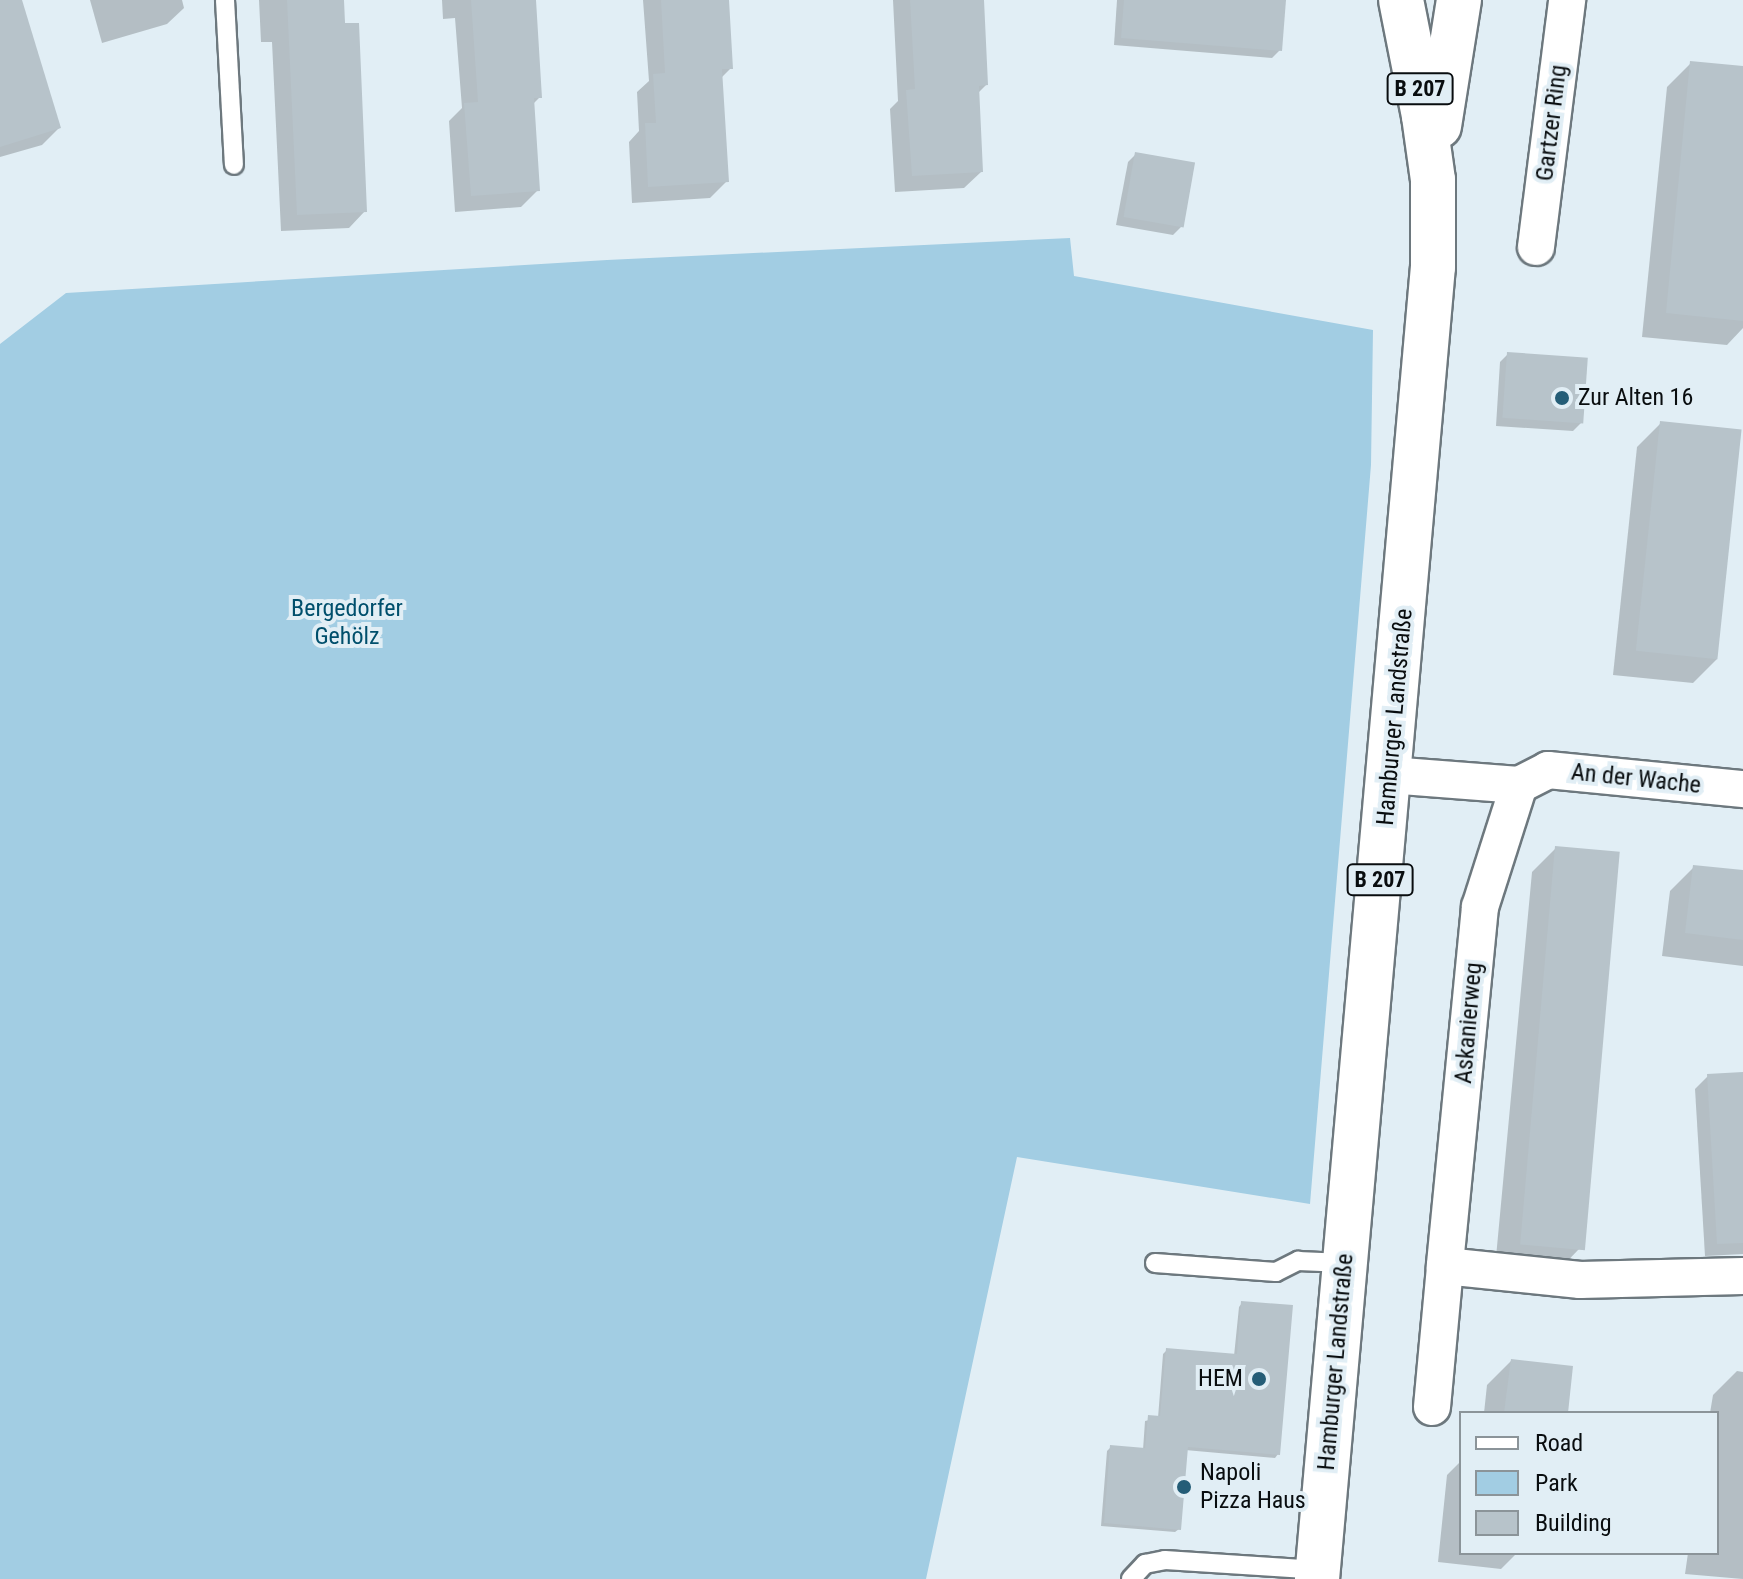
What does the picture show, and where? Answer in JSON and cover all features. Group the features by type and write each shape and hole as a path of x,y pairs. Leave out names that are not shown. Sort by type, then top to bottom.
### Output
{"main road":[{"name":"Hamburger Landstraße","path":"1317,1574 1433,267 1433,180 1401,0"},
{"name":"B 207","path":"1433,180 1443,90 1459,0"}],"street":[{"name":"Gartzer Ring","path":"1536,247 1567,0"},
{"name":"An der Wache","path":"1389,775 1519,785 1548,770 1743,789"},
{"name":"Askanierweg","path":"1432,1407 1480,907 1519,785"},
{"path":"1445,1266 1580,1280 1743,1276"}],"lane":[{"path":"225,0 234,165"},
{"path":"1155,1263 1276,1272 1298,1261 1345,1263"},
{"path":"1131,1579 1145,1564 1165,1560 1317,1574"}],"green space":[{"name":"Bergedorfer Gehölz","path":"1070,238 1074,276 1373,330 1371,465 1310,1204 1017,1157 926,1579 0,1579 0,344 66,293 607,260"}],"building":[{"path":"0,0 22,0 61,128 0,147"},
{"path":"287,0 344,0 345,23 359,23 367,212 297,215"},
{"path":"471,0 536,0 542,98 534,98 540,191 471,196 464,103 478,102"},
{"path":"661,0 729,0 733,69 722,69 729,182 648,187 645,123 656,123 653,74 665,73"},
{"path":"910,0 984,0 988,85 979,86 983,172 912,176 906,90 915,89"},
{"path":"1124,0 1286,0 1282,51 1121,38"},
{"path":"1690,61 1743,66 1743,321 1666,313"},
{"path":"1135,152 1195,163 1184,228 1124,217"},
{"path":"1507,352 1588,358 1583,423 1502,418"},
{"path":"1660,421 1742,430 1717,659 1636,651"},
{"path":"1555,846 1620,852 1585,1250 1520,1244"},
{"path":"1693,865 1743,870 1743,940 1685,933"},
{"path":"1743,1072 1743,1243 1717,1244 1707,1074"},
{"path":"1241,1301 1293,1305 1280,1455 1188,1447 1181,1530 1104,1523 1110,1445 1145,1448 1148,1415 1160,1416 1166,1348 1237,1354"},
{"path":"1511,1359 1573,1366 1568,1411 1504,1411"}],"place":[{"name":"Zur Alten 16","path":"1562,398"},
{"name":"HEM","path":"1259,1379"},
{"name":"Napoli Pizza Haus","path":"1184,1487"}]}
